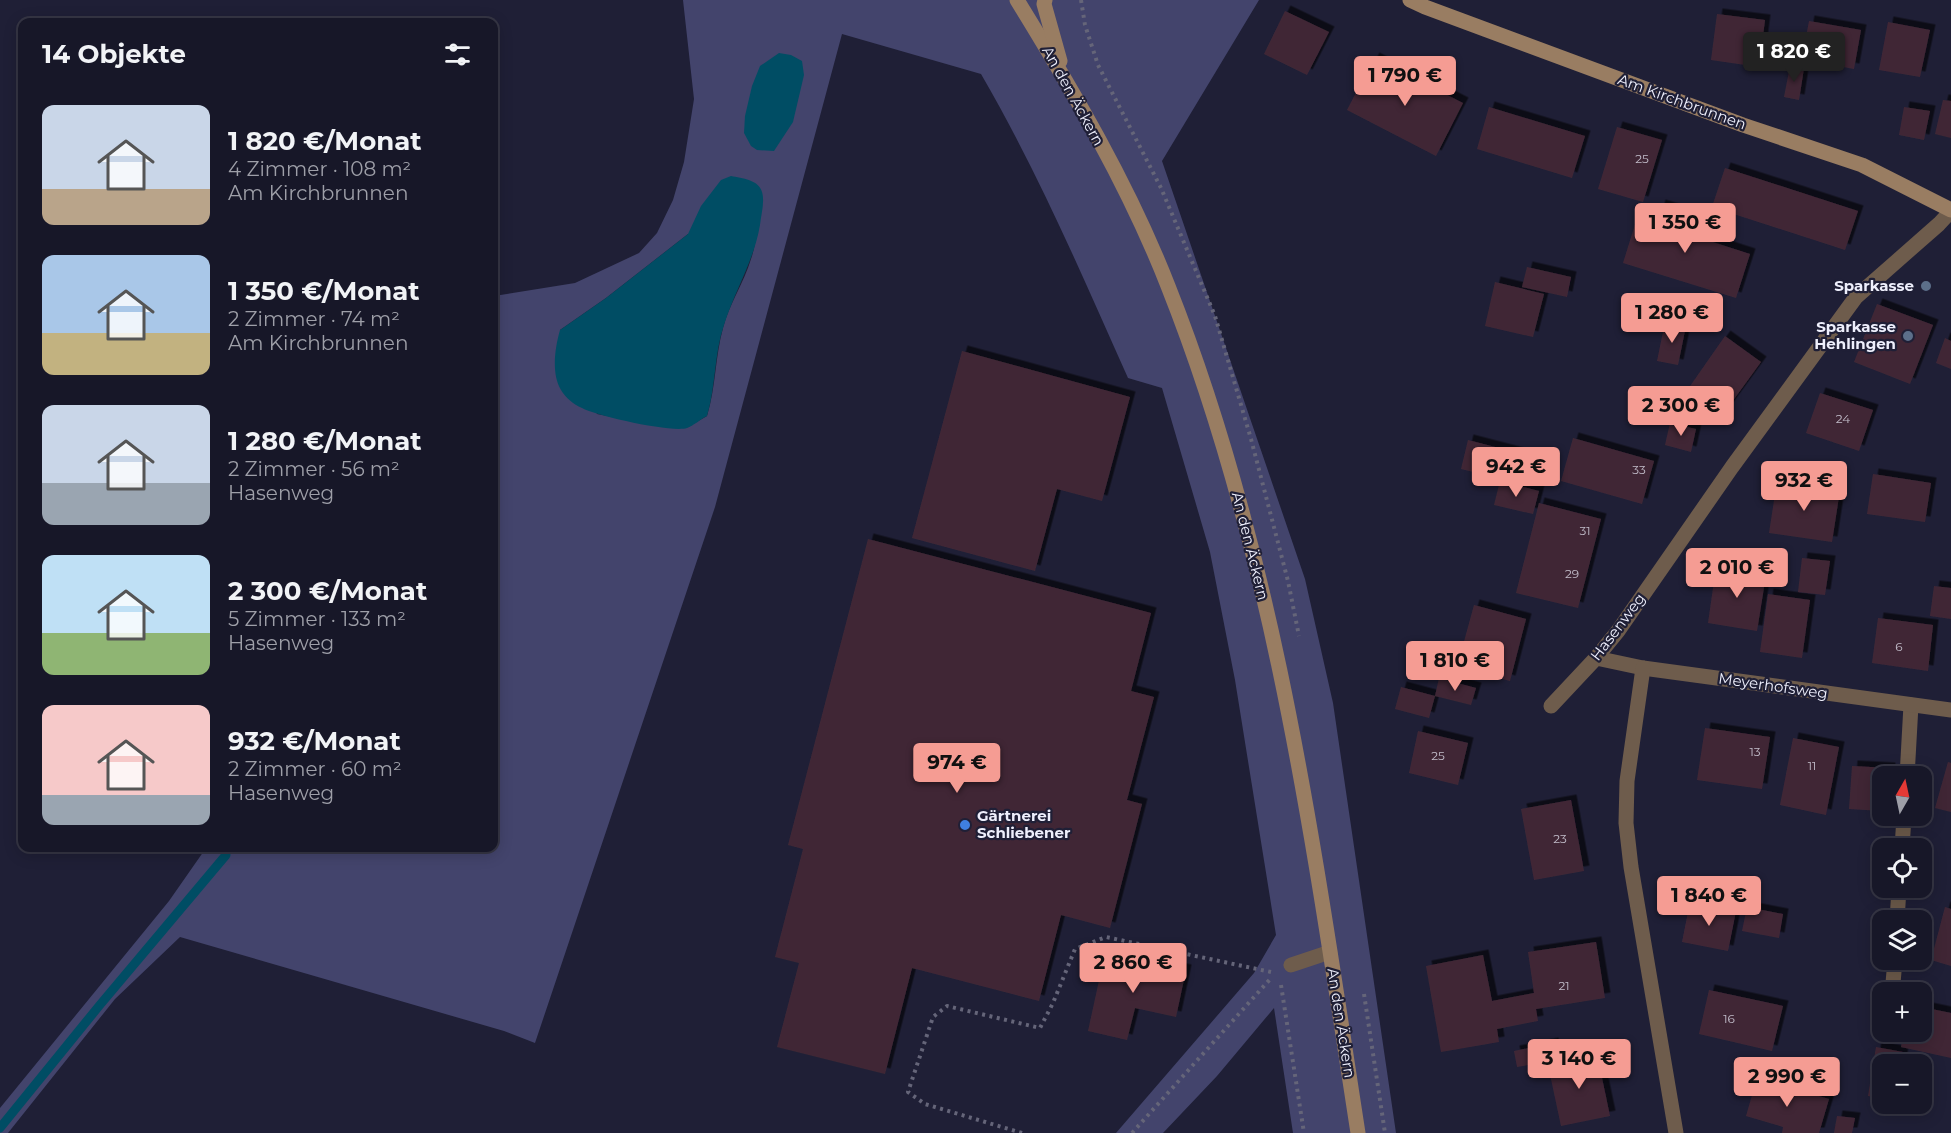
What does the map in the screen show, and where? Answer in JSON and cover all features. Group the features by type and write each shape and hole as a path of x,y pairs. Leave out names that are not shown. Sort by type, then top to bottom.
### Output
{"main road":[{"name":"An den Äckern","path":"1017,0 1065,79 1128,196 1168,285 1222,443 1245,522 1270,623 1289,719 1330,952 1358,1133"},
{"path":"1045,0 1044,4 1065,79"},
{"name":"Am Kirchbrunnen","path":"1410,0 1743,125 1862,165 1951,210"}],"street":[{"name":"Hasenweg","path":"1551,706 1618,631 1732,467 1856,297 1939,224 1951,210"},
{"name":"Meyerhofsweg","path":"1596,658 1643,668 1951,710"},
{"path":"1643,668 1627,781 1626,823 1630,867 1676,1133"},
{"path":"1907,766 1911,705"},
{"path":"1291,966 1330,952"}],"path":[{"path":"1022,1133 925,1104 908,1092 933,1017 947,1006 1040,1028 1075,950 1106,937 1275,973 1132,1133"},
{"path":"1291,966 1279,972 1304,1133"}],"shaded area":[{"path":"683,0 1259,0 1162,161 1305,579 1333,703 1396,1133 1293,1133 1274,1008 1217,1076 1163,1133 1116,1133 1254,973 1276,935 1235,680 1210,552 1162,388 1128,378 1022,148 981,74 842,34 715,507 535,1043 504,1031 180,937 115,999 8,1133 0,1133 0,1108 169,901 203,852 498,852 498,295 575,283 639,253 657,233 673,200 684,162 694,99","holes":["758,232 753,253 723,328 707,416 686,428 660,426 597,414 560,330 606,298 688,234"]},
{"path":"779,53 791,55 802,61 804,75 793,122 774,151 757,150 751,146 744,133 745,116 752,86 760,66"},
{"path":"731,176 750,180 757,185 762,192 763,204 753,251 728,312 721,336 707,416 687,428 666,428 603,415 573,403 561,390 556,376 555,352 560,330 606,298 688,234 701,206 721,180"}],"building":[{"path":"1285,11 1329,32 1307,75 1264,54"},
{"path":"1717,14 1765,20 1759,67 1711,60"},
{"path":"1809,21 1861,30 1854,69 1802,59"},
{"path":"1888,22 1930,30 1920,77 1879,70"},
{"path":"1374,58 1463,103 1436,156 1347,110"},
{"path":"1790,66 1804,68 1799,100 1784,97"},
{"path":"1943,100 1951,101 1951,138 1935,134"},
{"path":"1489,107 1585,136 1572,178 1477,149"},
{"path":"1904,107 1930,111 1924,140 1899,135"},
{"path":"1617,127 1662,140 1643,202 1598,189"},
{"path":"1725,168 1858,211 1845,250 1712,207"},
{"path":"1660,205 1697,216 1691,235 1750,254 1736,298 1623,263 1637,218 1655,223"},
{"path":"1527,267 1571,277 1567,297 1522,287"},
{"path":"1495,282 1544,294 1533,337 1485,326"},
{"path":"1877,304 1933,325 1910,384 1854,362"},
{"path":"1665,322 1686,326 1678,365 1657,361"},
{"path":"1725,336 1761,362 1716,424 1681,399"},
{"path":"1945,338 1951,341 1951,369 1936,363"},
{"path":"962,351 1130,397 1102,501 1057,489 1035,571 912,538"},
{"path":"1820,393 1873,410 1859,451 1806,433"},
{"path":"1670,423 1696,429 1691,452 1665,445"},
{"path":"1573,438 1654,461 1642,504 1561,481"},
{"path":"1468,440 1530,456 1523,484 1461,469"},
{"path":"1873,474 1931,483 1925,522 1867,514"},
{"path":"1500,481 1539,491 1533,514 1494,505"},
{"path":"1777,481 1840,490 1832,542 1769,533"},
{"path":"1539,503 1601,519 1578,608 1516,593"},
{"name":"Gärtnerei Schliebener","path":"868,539 1151,613 1131,691 1154,697 1127,800 1142,804 1110,928 1061,915 1039,1001 912,968 885,1074 777,1047 799,963 775,957 803,849 788,845"},
{"path":"1802,558 1830,561 1825,595 1798,592"},
{"path":"1716,567 1766,575 1757,631 1708,623"},
{"path":"1934,586 1951,588 1951,619 1930,616"},
{"path":"1768,594 1810,600 1802,658 1760,652"},
{"path":"1474,605 1526,619 1510,681 1457,667"},
{"path":"1878,618 1933,625 1928,671 1872,663"},
{"path":"1439,678 1476,688 1471,705 1435,696"},
{"path":"1401,687 1435,696 1429,718 1395,709"},
{"path":"1705,728 1770,737 1762,789 1697,780"},
{"path":"1418,731 1468,743 1458,785 1409,773"},
{"path":"1793,738 1839,747 1826,815 1780,805"},
{"path":"1948,762 1951,763 1951,812 1935,808"},
{"path":"1852,766 1872,767 1872,810 1849,809"},
{"path":"1571,800 1584,871 1534,880 1521,809"},
{"path":"1690,902 1736,911 1728,951 1682,942"},
{"path":"1747,907 1783,914 1779,938 1742,931"},
{"path":"1945,907 1951,909 1951,966 1932,960"},
{"path":"1596,942 1605,998 1536,1009 1538,1021 1497,1029 1499,1042 1441,1052 1426,966 1483,955 1492,1001 1534,993 1528,952"},
{"path":"1105,953 1186,970 1176,1017 1135,1008 1127,1040 1088,1031"},
{"path":"1709,990 1783,1006 1772,1051 1699,1034"},
{"path":"1932,1009 1951,1013 1951,1058 1901,1047 1902,1042 1932,1042"},
{"path":"1553,1043 1556,1060 1517,1067 1514,1051"},
{"path":"1876,1047 1903,1052 1903,1054 1875,1054"},
{"path":"1597,1054 1610,1116 1561,1126 1548,1065"},
{"path":"1872,1072 1872,1097 1868,1096"},
{"path":"1757,1078 1829,1099 1819,1133 1782,1133 1783,1127 1746,1116"},
{"path":"1837,1116 1855,1118 1852,1133 1834,1133"}],"waterway":[{"path":"0,1128 226,855"}],"place":[{"name":"Sparkasse","path":"1926,286"},
{"name":"Sparkasse Hehlingen","path":"1908,336"},
{"name":"Gärtnerei Schliebener","path":"965,825"}]}
